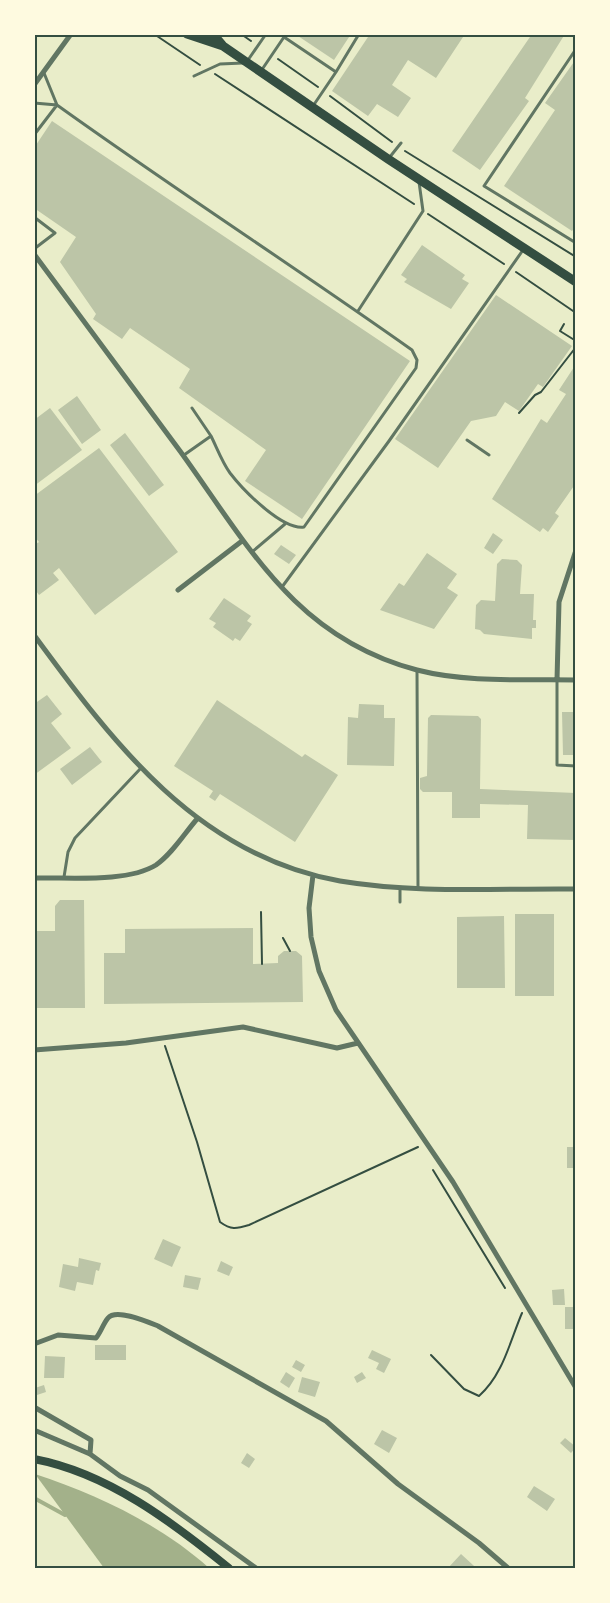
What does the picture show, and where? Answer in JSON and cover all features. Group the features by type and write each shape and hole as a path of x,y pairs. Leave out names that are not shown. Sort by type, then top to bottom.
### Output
{"main road":[{"path":"187,34 223,46 523,250 576,282"},
{"path":"213,34 223,46"},
{"path":"34,1459 70,1468 119,1491 178,1529 229,1569"}],"street":[{"path":"35,83 68,36"},
{"path":"34,254 183,456 242,541 281,589 313,618 349,641 417,670 487,679 576,680"},
{"path":"178,590 242,541"},
{"path":"557,680 559,602 576,550"},
{"path":"34,635 96,716 141,768 197,819 252,853 313,875 370,885 576,889"},
{"path":"34,878 119,876 147,869 166,856 197,819"},
{"path":"313,875 310,924 319,971 336,1010 427,1143 576,1388"},
{"path":"34,1050 243,1027 336,1048 358,1043"},
{"path":"34,1344 58,1335 96,1338 109,1316 113,1314 139,1318 158,1326 326,1421 398,1484 479,1543 508,1569"},
{"path":"34,1407 91,1440 90,1454"},
{"path":"34,1430 90,1454 120,1476 156,1496 256,1569"}],"lane":[{"path":"194,76 206,68 220,64 247,62 266,34"},
{"path":"312,107 359,34"},
{"path":"261,72 284,37 336,72"},
{"path":"576,49 484,186 576,243"},
{"path":"44,72 57,105"},
{"path":"34,103 57,105 358,311 412,350 417,360 416,368 304,527 285,524 244,489 229,472 211,436 192,408"},
{"path":"34,135 57,105"},
{"path":"388,159 401,142"},
{"path":"358,311 423,211 419,180"},
{"path":"34,217 55,233 34,249"},
{"path":"281,589 389,441 523,250"},
{"path":"183,456 211,436"},
{"path":"467,440 489,455"},
{"path":"251,552 285,524"},
{"path":"417,670 418,887"},
{"path":"557,680 557,765 576,766"},
{"path":"64,877 68,852 75,838 141,768"},
{"path":"400,887 400,902"}],"path":[{"path":"154,34 576,313"},
{"path":"564,324 560,331 576,341"},
{"path":"519,413 535,394 541,392 576,347"},
{"path":"261,912 262,964"},
{"path":"283,938 290,951"},
{"path":"162,1037 197,1142 220,1222 234,1230 427,1143"},
{"path":"431,1355 464,1389 479,1396 491,1385 523,1310 528,1307"}],"shaded area":[{"path":"35,1474 81,1491 127,1512 170,1538 209,1568 104,1568"}],"building":[{"path":"295,34 351,34 334,60"},
{"path":"370,34 465,34 436,78 408,60 392,85 411,98 398,117 377,104 368,116 332,91"},
{"path":"532,34 565,34 525,98 529,101 480,170 452,151"},
{"path":"576,59 576,226 572,231 504,186 555,110 545,103"},
{"path":"52,121 410,361 302,519 245,481 266,450 179,388 190,369 130,328 122,339 93,319 96,314 60,262 76,237 34,208 34,148"},
{"path":"422,245 465,275 462,279 469,283 451,309 404,282 407,279 401,275"},
{"path":"496,295 572,346 543,387 538,384 519,411 505,402 496,416 471,421 438,468 395,439"},
{"path":"576,364 576,483 555,513 559,516 548,532 543,528 540,532 492,499 541,419 547,423 566,394 559,390"},
{"path":"77,396 101,430 82,444 58,410"},
{"path":"50,408 82,450 34,486 34,420"},
{"path":"125,433 164,485 149,496 110,445"},
{"path":"99,448 178,552 95,615 59,568 53,573 59,580 39,595 34,588 34,545 39,542 34,536 34,496"},
{"path":"493,533 503,540 493,554 484,548"},
{"path":"281,545 296,555 289,564 274,554"},
{"path":"427,553 457,574 447,588 458,595 434,629 380,610 399,583 404,586"},
{"path":"502,559 517,560 522,565 520,594 534,594 533,620 536,620 536,628 532,628 532,639 484,634 475,629 476,605 481,600 495,601 497,564"},
{"path":"224,598 251,616 247,621 252,624 240,641 235,638 233,641 213,627 216,623 209,619"},
{"path":"47,695 62,714 51,723 71,748 34,775 34,704"},
{"path":"217,700 302,757 305,754 338,775 295,842 220,794 215,801 209,797 213,791 174,766"},
{"path":"359,704 384,705 384,718 395,718 394,766 347,765 348,717 358,718"},
{"path":"562,712 576,712 576,755 563,755"},
{"path":"431,715 478,716 481,719 480,789 576,793 576,840 527,839 528,805 480,804 480,818 452,818 452,792 423,792 420,789 420,778 427,776 428,718"},
{"path":"90,747 102,762 72,785 60,769"},
{"path":"60,900 84,900 85,1008 36,1008 35,931 55,931 55,906"},
{"path":"515,914 554,914 554,996 515,996"},
{"path":"504,916 505,988 457,988 457,917"},
{"path":"253,928 253,964 278,963 278,956 284,951 296,951 302,956 303,1002 104,1004 104,953 125,953 125,929"},
{"path":"567,1147 576,1147 576,1168 567,1168"},
{"path":"163,1239 181,1247 172,1267 154,1259"},
{"path":"79,1258 101,1263 99,1271 96,1270 93,1285 77,1282 75,1291 59,1287 63,1264 78,1267"},
{"path":"221,1261 233,1267 229,1276 217,1271"},
{"path":"185,1275 201,1278 198,1290 183,1287"},
{"path":"564,1289 565,1305 553,1305 552,1290"},
{"path":"565,1307 576,1307 576,1329 565,1329"},
{"path":"95,1345 126,1345 126,1360 95,1360"},
{"path":"372,1350 391,1359 384,1373 376,1369 379,1363 368,1358"},
{"path":"45,1356 65,1357 64,1378 44,1378"},
{"path":"296,1360 305,1365 301,1372 292,1367"},
{"path":"286,1372 295,1378 289,1388 280,1382"},
{"path":"362,1372 366,1378 357,1383 354,1377"},
{"path":"302,1377 320,1382 315,1397 298,1392"},
{"path":"44,1385 46,1392 37,1395 35,1388"},
{"path":"382,1430 397,1438 389,1453 374,1444"},
{"path":"565,1438 576,1447 571,1453 560,1443"},
{"path":"247,1453 255,1459 249,1468 241,1463"},
{"path":"534,1486 555,1499 547,1511 527,1497"},
{"path":"461,1554 473,1565 476,1568 448,1568"}],"waterway":[{"path":"34,1498 65,1515"}]}
